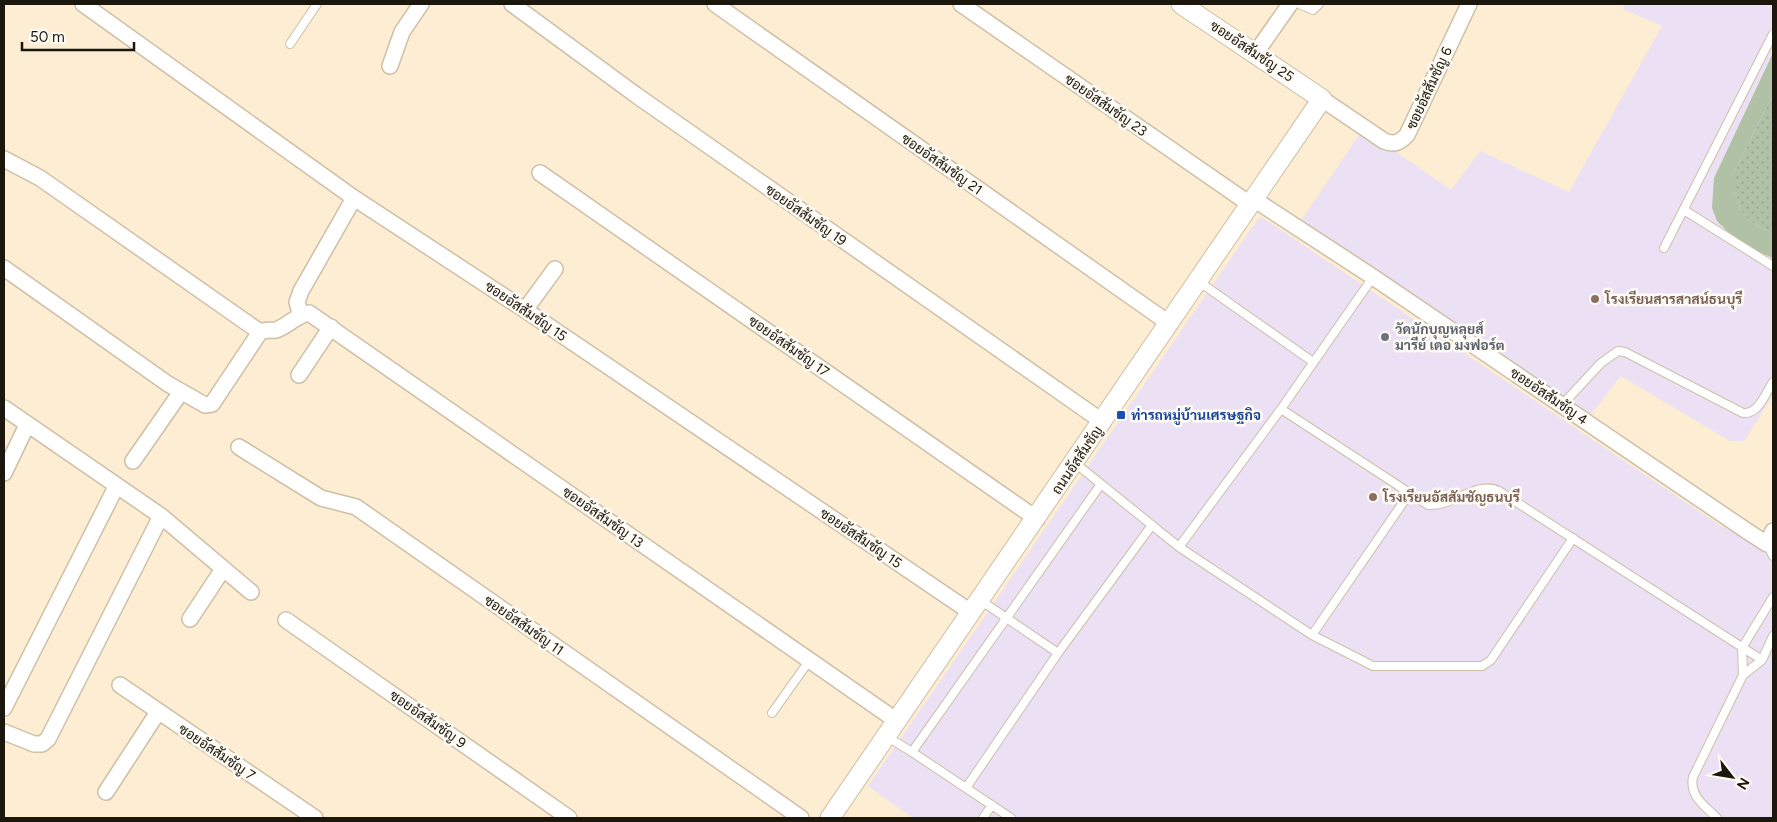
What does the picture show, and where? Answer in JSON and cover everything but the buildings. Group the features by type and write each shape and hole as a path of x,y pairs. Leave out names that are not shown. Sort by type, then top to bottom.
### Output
{"street":[{"name":"ซอยอัสสัมชัญ 15","path":"83,4 354,198 976,606"},
{"path":"390,66 402,32 421,4"},
{"name":"ซอยอัสสัมชัญ 19","path":"512,4 636,96 1103,422"},
{"name":"ซอยอัสสัมชัญ 21","path":"715,4 1170,324"},
{"name":"ซอยอัสสัมชัญ 23","path":"961,4 1253,203"},
{"name":"ซอยอัสสัมชัญ 25","path":"1181,4 1322,99"},
{"path":"1255,54 1290,4"},
{"name":"ซอยอัสสัมชัญ 6","path":"1322,99 1384,141 1392,144 1401,142 1407,135 1469,4"},
{"name":"ถนนอัสสัมชัญ","path":"830,818 1253,203 1322,99"},
{"path":"4,159 40,178 260,332"},
{"name":"ซอยอัสสัมชัญ 17","path":"540,173 1037,518"},
{"path":"4,268 181,392 197,402 205,405 212,404 260,332 266,329 275,330 305,313 297,302 300,291 354,198"},
{"name":"ซอยอัสสัมชัญ 4","path":"1253,203 1373,278 1771,543"},
{"path":"525,310 555,268"},
{"name":"ซอยอัสสัมชัญ 13","path":"305,313 331,327 809,661 892,729"},
{"path":"299,375 331,327"},
{"path":"133,461 181,392"},
{"path":"4,408 116,487 161,516 251,592"},
{"path":"4,473 27,425"},
{"name":"ซอยอัสสัมชัญ 11","path":"239,447 321,498 356,507 801,818"},
{"path":"4,708 116,487"},
{"path":"4,732 34,744 42,744 48,739 161,516"},
{"path":"190,619 223,569"},
{"name":"ซอยอัสสัมชัญ 9","path":"286,620 569,818"},
{"name":"ซอยอัสสัมชัญ 7","path":"120,685 315,818"},
{"path":"106,792 158,712"}],"lane":[{"path":"290,44 317,4"},
{"path":"1299,4 1312,10 1319,4"},
{"path":"1664,248 1773,34"},
{"path":"1684,210 1773,266"},
{"path":"1179,547 1281,409 1373,278"},
{"path":"1198,281 1313,362"},
{"path":"1562,405 1601,363 1618,351 1625,352 1743,413 1750,413 1756,410 1773,382"},
{"path":"1281,409 1423,503 1433,506 1448,503 1483,488 1492,488 1574,538 1762,660"},
{"path":"1075,463 1179,547 1312,635 1373,666 1482,666 1491,660 1574,538"},
{"path":"912,752 1101,484"},
{"path":"1312,635 1409,494"},
{"path":"966,788 1058,653 1152,525"},
{"path":"1743,675 1742,648 1773,597"},
{"path":"976,606 1007,618 1058,653"},
{"path":"1717,818 1693,793 1691,786 1704,753 1743,675 1762,660 1773,636"},
{"path":"772,714 809,661"},
{"path":"892,729 912,752 1011,818"},
{"path":"983,818 992,805"}],"shaded area":[{"name":"โรงเรียนสารสาสน์ธนบุรี","path":"1625,4 1773,4 1773,395 1744,441 1730,441 1621,376 1590,415 1300,222 1363,129 1451,190 1480,151 1569,192 1662,26 1623,9"},
{"name":"โรงเรียนอัสสัมชัญธนบุรี","path":"1263,218 1721,526 1773,552 1773,818 913,818 868,786 1258,219"}],"green space":[{"path":"1773,53 1773,94 1735,171 1735,192 1741,211 1751,222 1773,234 1773,258 1749,248 1730,234 1717,221 1712,208 1714,178"},
{"path":"1773,94 1773,234 1751,222 1741,211 1735,192 1735,171"}],"place":[{"name":"โรงเรียนสารสาสน์ธนบุรี","path":"1595,299"},
{"name":"วัดนักบุญหลุยส์ มารีย์ เดอ มงฟอร์ต","path":"1385,337"},
{"name":"ท่ารถหมู่บ้านเศรษฐกิจ","path":"1121,415"},
{"name":"โรงเรียนอัสสัมชัญธนบุรี","path":"1373,497"}]}
